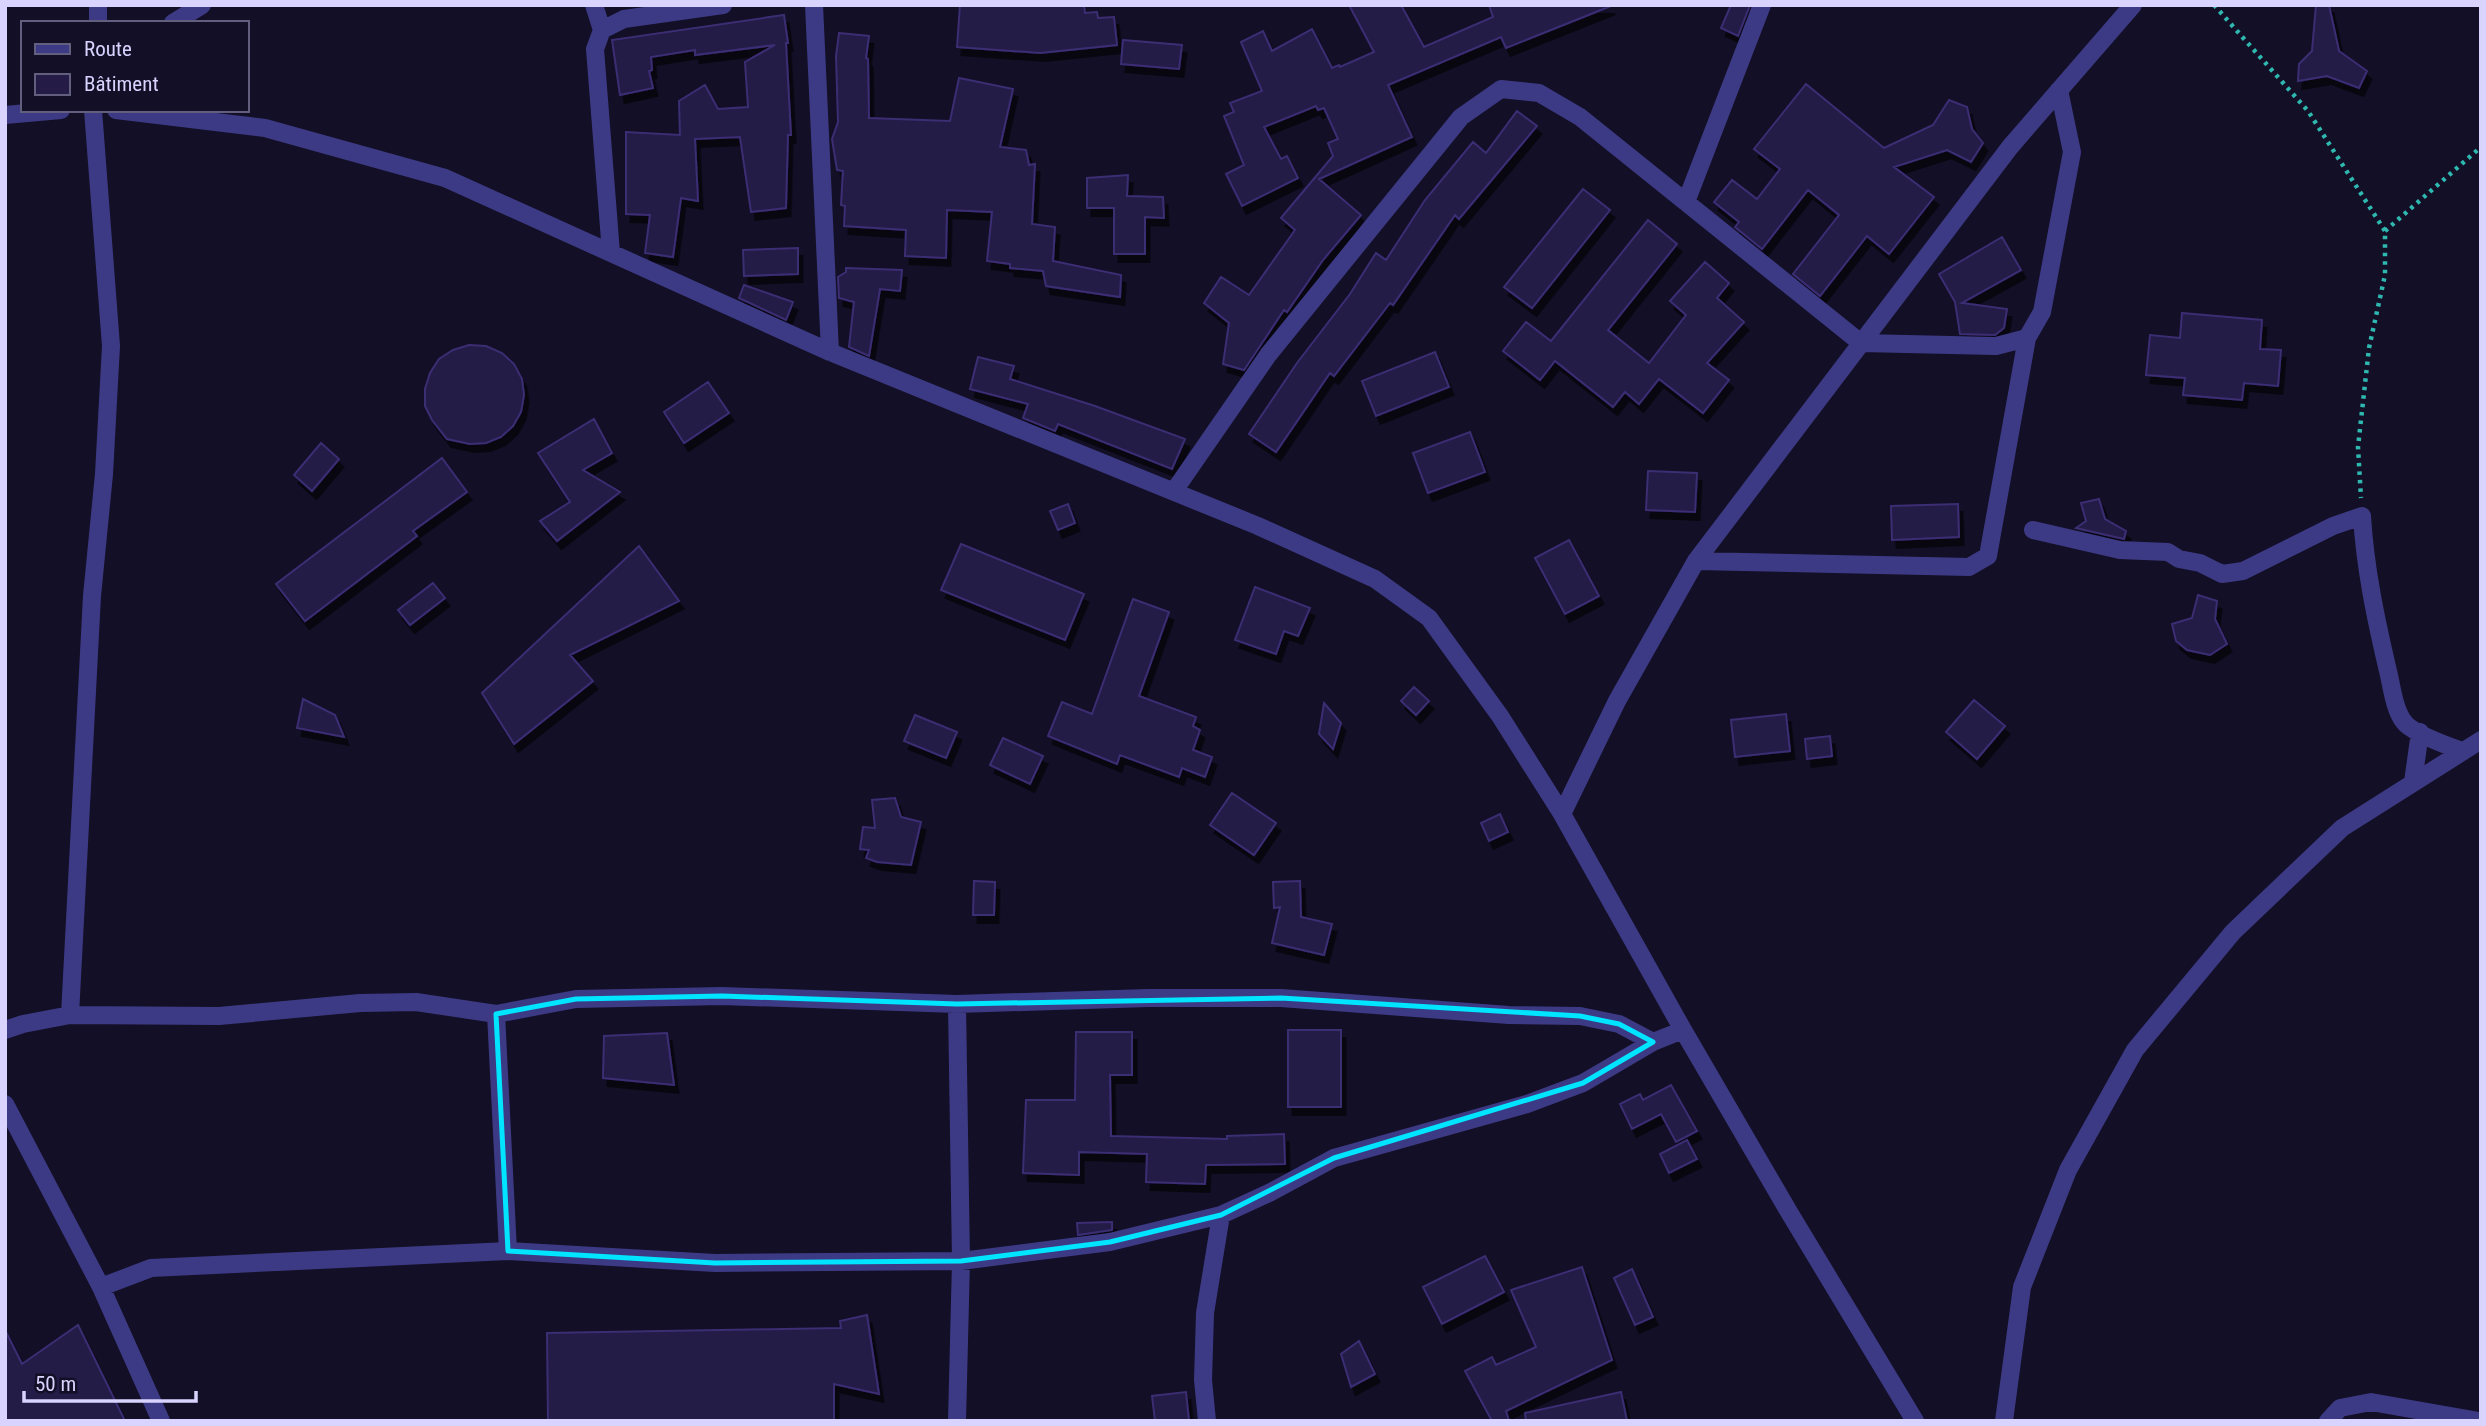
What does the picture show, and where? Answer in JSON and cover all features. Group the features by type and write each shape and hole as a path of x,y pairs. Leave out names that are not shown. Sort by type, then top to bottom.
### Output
{"street":[{"path":"176,21 202,5"},
{"path":"594,5 602,30 595,49 611,253"},
{"path":"602,30 624,19 723,5"},
{"path":"814,5 830,352"},
{"path":"1686,202 1762,5"},
{"path":"1562,814 1616,701 1696,561 2010,147 2133,5"},
{"path":"1174,491 1268,355 1452,127 1461,117 1501,89 1539,93 1580,117 1861,343 1996,346 2028,338"},
{"path":"1696,561 1969,567 1988,556 2028,338 2042,312 2072,152 2059,90"},
{"path":"5,115 39,112"},
{"path":"70,1015 92,596 104,474 111,346 93,112"},
{"path":"133,112 265,128 445,178 830,352 1258,526 1375,579 1429,618 1500,716 1562,814 1683,1030 1908,1417"},
{"path":"2033,530 2120,551 2168,552 2179,559 2200,563 2222,573 2243,571 2333,526 2362,516 2379,634 2395,702 2404,723 2440,744 2462,751"},
{"path":"2413,782 2420,732"},
{"path":"2004,1421 2022,1287 2068,1170 2135,1050 2242,923 2342,828 2481,740"},
{"path":"5,1030 70,1015 219,1016 360,1003 416,1002 496,1014 576,999 682,996 957,1004 1148,998 1281,998 1508,1015 1580,1016 1619,1024 1653,1042"},
{"path":"957,1004 961,1261 957,1421"},
{"path":"496,1014 508,1251"},
{"path":"101,1287 151,1268 508,1251 715,1263 961,1261 1110,1242 1221,1215 1334,1158 1527,1104 1583,1083 1653,1042 1683,1030"},
{"path":"5,1104 101,1287 161,1421"},
{"path":"1207,1421 1203,1380 1205,1314 1221,1215"},
{"path":"2328,1421 2340,1408 2371,1402 2479,1421"}],"path":[{"path":"2214,5 2308,111 2385,231 2385,275 2369,348 2358,447 2362,516"},
{"path":"2385,231 2481,147"}],"highlighted area":[{"path":"722,996 957,1004 1281,998 1580,1016 1619,1024 1653,1042 1583,1083 1334,1158 1221,1215 1110,1242 961,1261 715,1263 508,1251 496,1014 576,999"}],"building":[{"path":"960,5 1084,5 1085,13 1097,12 1098,18 1114,17 1117,45 1040,53 957,47"},
{"path":"1349,5 1401,5 1424,47 1493,17 1489,5 1611,6 1506,48 1501,37 1388,85 1412,137 1319,179 1361,215 1323,260 1287,312 1284,310 1244,370 1223,364 1229,323 1204,303 1221,277 1249,295 1295,230 1281,218 1333,156 1328,143 1338,139 1324,108 1318,110 1316,106 1264,127 1281,159 1287,156 1298,178 1242,206 1226,174 1244,165 1224,116 1234,112 1230,103 1262,91 1241,42 1263,31 1272,51 1312,29 1332,68 1339,65 1340,67 1374,52"},
{"path":"1731,5 1750,5 1738,36 1721,28"},
{"path":"2316,5 2329,5 2339,51 2367,71 2359,88 2327,76 2298,81 2299,64 2312,51"},
{"path":"784,15 788,43 791,135 788,135 786,208 751,212 740,137 695,139 698,201 681,198 673,257 645,253 650,215 626,214 626,132 680,135 679,101 705,85 718,109 748,107 745,62 775,45 695,55 695,50 651,57 652,70 649,71 653,88 620,95 612,40"},
{"path":"839,33 869,36 866,58 869,118 950,121 959,78 1013,89 1000,147 1026,150 1029,165 1035,164 1032,224 1055,227 1053,261 1121,275 1120,297 1046,286 1043,271 1010,268 1010,264 987,261 992,212 947,210 946,258 905,256 906,230 844,226 845,206 841,205 843,171 837,170 832,139 838,122 836,56"},
{"path":"1123,40 1182,45 1179,69 1121,64"},
{"path":"1806,84 1884,148 1933,125 1949,100 1967,107 1972,129 1983,143 1971,162 1947,150 1894,167 1934,197 1889,254 1867,236 1820,296 1793,274 1839,215 1808,190 1762,249 1735,227 1739,222 1714,202 1732,180 1757,199 1780,169 1754,149"},
{"path":"1517,111 1537,126 1459,219 1455,215 1393,305 1390,303 1334,376 1330,373 1276,452 1249,434 1297,363 1350,294 1376,253 1386,260 1425,200 1473,142 1486,153"},
{"path":"1128,175 1127,196 1163,197 1164,218 1145,217 1145,254 1114,254 1114,208 1087,208 1087,178"},
{"path":"1583,189 1610,210 1532,308 1504,287"},
{"path":"1648,220 1677,244 1608,330 1649,363 1686,315 1670,301 1705,262 1729,283 1717,298 1744,322 1707,363 1729,380 1703,413 1659,379 1639,404 1625,392 1613,407 1555,361 1540,380 1503,351 1526,322 1551,341"},
{"path":"2002,237 2021,270 1962,303 2007,309 2004,328 1995,335 1960,334 1955,302 1939,274"},
{"path":"798,248 798,274 744,276 743,250"},
{"path":"846,268 902,270 900,291 880,289 869,356 849,347 854,302 839,298 838,277 846,272"},
{"path":"744,285 793,302 786,320 739,298"},
{"path":"2182,313 2262,320 2260,349 2281,350 2278,386 2244,383 2242,400 2183,395 2185,378 2146,375 2150,335 2180,338"},
{"path":"469,345 486,346 502,353 514,364 522,379 524,395 521,412 513,426 501,437 486,443 470,444 447,439 425,406 425,389 430,373 439,359 453,350"},
{"path":"1435,352 1449,387 1376,416 1362,381"},
{"path":"978,357 1014,366 1010,379 1185,439 1172,469 1058,424 1055,431 1023,418 1028,404 970,389"},
{"path":"708,382 729,413 684,443 664,412"},
{"path":"594,419 612,453 583,470 620,492 557,541 540,521 570,502 538,453"},
{"path":"1470,432 1485,472 1428,493 1413,453"},
{"path":"321,443 339,459 312,491 294,475"},
{"path":"442,458 467,492 413,531 417,536 305,621 276,584"},
{"path":"1648,471 1697,473 1695,512 1646,510"},
{"path":"2099,499 2105,519 2126,531 2124,539 2076,528 2086,521 2081,503"},
{"path":"1068,504 1075,523 1058,530 1050,511"},
{"path":"1958,504 1959,537 1892,540 1891,506"},
{"path":"1569,540 1599,596 1565,614 1535,558"},
{"path":"961,544 1084,594 1065,640 941,590"},
{"path":"639,546 679,601 570,655 593,681 514,744 482,693"},
{"path":"433,583 445,598 410,625 398,610"},
{"path":"1255,587 1310,608 1298,636 1284,631 1276,654 1235,640"},
{"path":"2198,595 2217,601 2215,619 2227,644 2210,655 2187,650 2176,641 2172,624 2192,618"},
{"path":"1133,599 1169,612 1139,696 1196,717 1193,726 1200,730 1193,750 1212,757 1205,777 1182,768 1179,777 1120,755 1117,764 1048,736 1062,702 1092,714"},
{"path":"1414,687 1429,701 1416,715 1401,701"},
{"path":"303,699 335,715 344,737 297,728"},
{"path":"1974,700 2005,726 1977,759 1946,732"},
{"path":"1324,703 1341,723 1333,749 1319,734"},
{"path":"1786,714 1790,751 1735,757 1731,720"},
{"path":"915,715 957,732 946,758 904,741"},
{"path":"1830,736 1832,756 1807,759 1805,739"},
{"path":"1003,738 1043,756 1030,784 990,765"},
{"path":"1232,793 1276,823 1254,855 1210,825"},
{"path":"895,798 901,817 921,822 911,865 877,862 866,858 869,850 860,849 863,827 875,828 872,800"},
{"path":"1500,814 1508,832 1489,841 1481,823"},
{"path":"974,881 995,882 994,915 973,915"},
{"path":"1300,881 1301,917 1332,924 1324,955 1272,943 1280,907 1274,908 1273,882"},
{"path":"1288,1030 1341,1030 1341,1107 1288,1107"},
{"path":"1076,1032 1132,1032 1132,1075 1110,1075 1111,1136 1227,1139 1227,1136 1284,1134 1285,1164 1206,1165 1205,1184 1146,1182 1147,1154 1079,1152 1079,1175 1023,1173 1026,1100 1075,1100"},
{"path":"667,1033 674,1085 603,1078 604,1036"},
{"path":"1671,1085 1697,1131 1676,1142 1661,1114 1632,1129 1620,1104 1640,1094 1643,1100"},
{"path":"1687,1140 1697,1159 1669,1173 1660,1154"},
{"path":"1112,1222 1112,1230 1078,1235 1077,1223"},
{"path":"1485,1256 1504,1292 1442,1324 1423,1287"},
{"path":"1582,1267 1612,1360 1506,1411 1509,1421 1492,1421 1465,1371 1492,1357 1496,1365 1536,1347 1511,1290"},
{"path":"1632,1269 1653,1317 1635,1325 1614,1278"},
{"path":"867,1315 879,1394 834,1384 834,1421 548,1421 547,1333 841,1328 840,1321"},
{"path":"78,1325 125,1421 5,1421 5,1330 22,1364"},
{"path":"1359,1341 1375,1374 1351,1387 1341,1354"},
{"path":"1186,1392 1189,1421 1155,1421 1152,1396"},
{"path":"1621,1392 1627,1421 1526,1421 1525,1413"}]}
